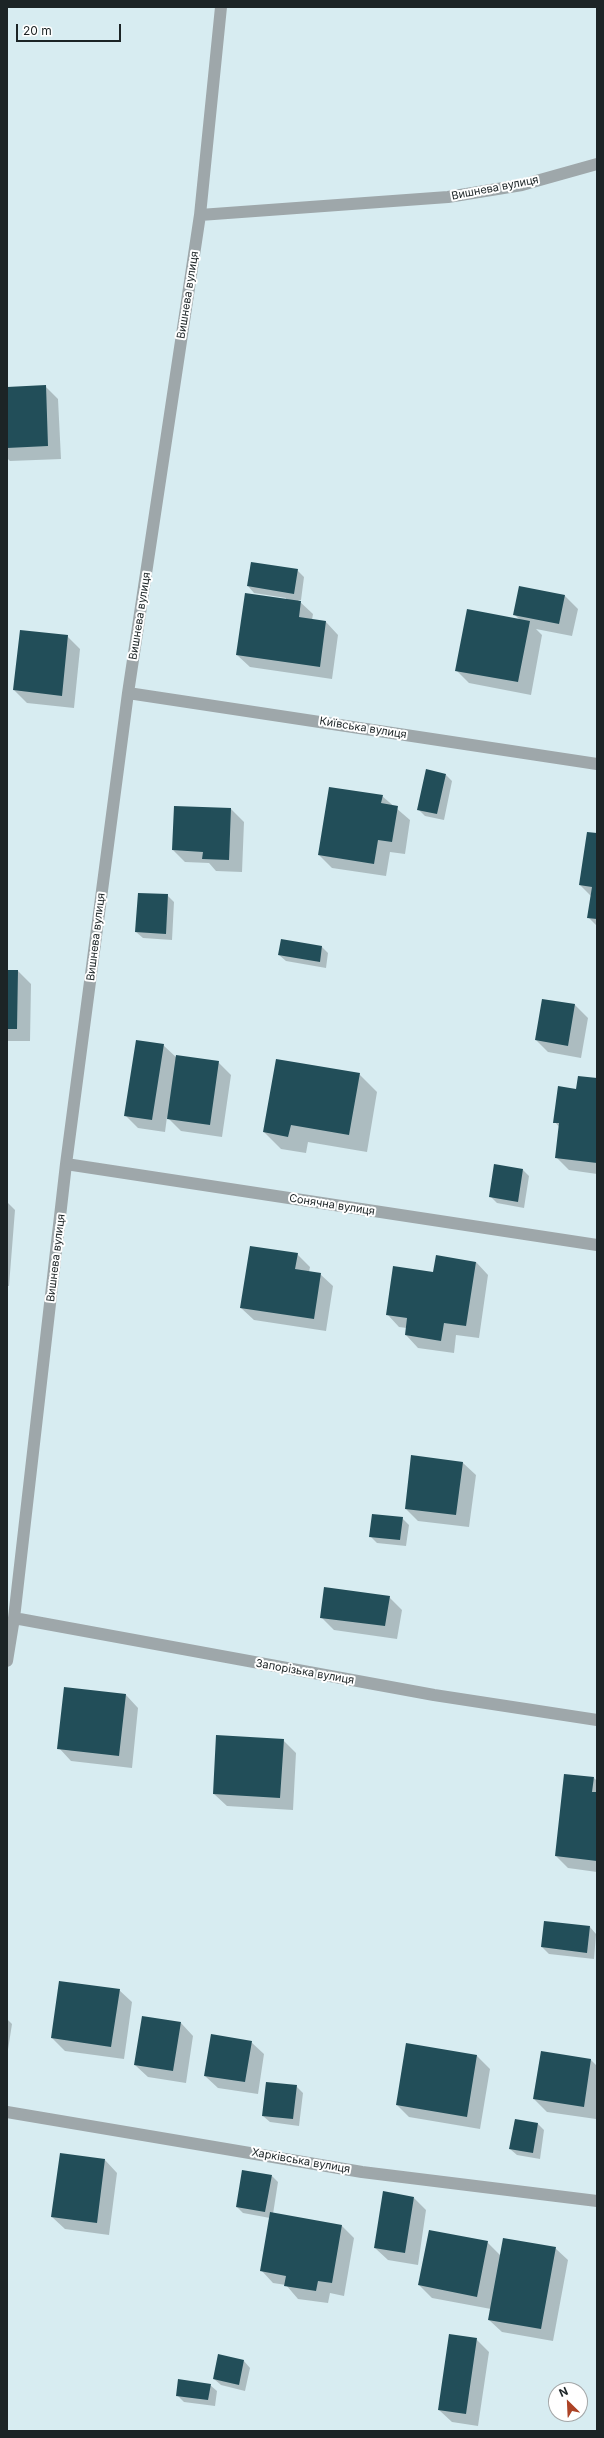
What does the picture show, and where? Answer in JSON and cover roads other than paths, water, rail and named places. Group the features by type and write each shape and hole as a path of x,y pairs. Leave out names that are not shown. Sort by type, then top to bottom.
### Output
{"street":[{"name":"Вишнева вулиця","path":"7,1661 14,1618 66,1164 128,693 200,215 222,7"},
{"name":"Вишнева вулиця","path":"200,215 448,197 522,185 597,164"},
{"name":"Київська вулиця","path":"128,693 597,764"},
{"name":"Сонячна вулиця","path":"66,1164 597,1245"},
{"name":"Запорізька вулиця","path":"14,1618 434,1695 597,1720"},
{"name":"Харківська вулиця","path":"7,2112 362,2172 597,2201"}]}
